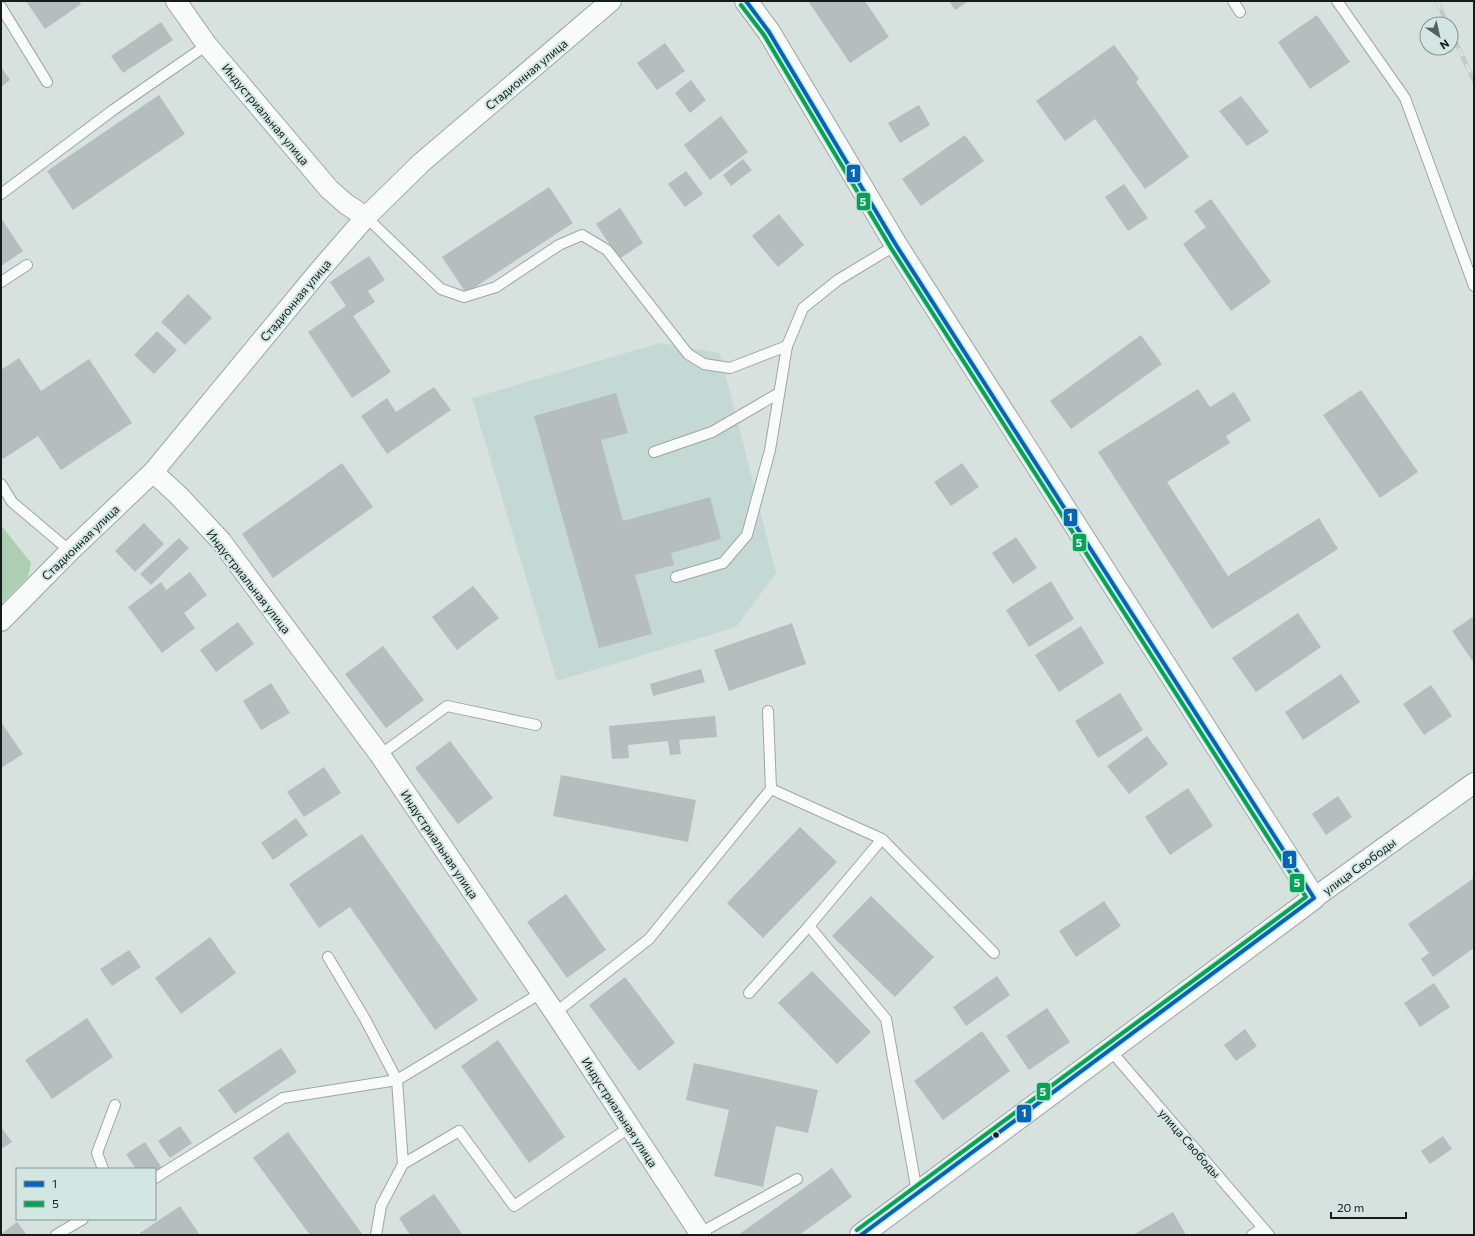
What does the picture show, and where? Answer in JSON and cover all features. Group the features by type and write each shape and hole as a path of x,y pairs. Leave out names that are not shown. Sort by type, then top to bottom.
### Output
{"street":[{"name":"Индустриальная улица","path":"176,1 208,45 329,189 346,204 366,217"},
{"name":"Стадионная улица","path":"1,621 70,551 153,472 319,271 366,217 421,163 611,1"},
{"path":"746,1 769,32 896,245 1314,898"},
{"name":"Индустриальная улица","path":"153,472 179,496 221,541 380,755 555,1013 700,1234"},
{"name":"улица Свободы","path":"861,1235 917,1192 1111,1051 1314,898 1474,783"}],"lane":[{"path":"1233,1 1240,12"},
{"path":"1337,1 1404,98 1474,286"},
{"path":"1,7 47,82"},
{"path":"1,194 114,110 208,45"},
{"path":"366,217 441,289 464,298 496,287 559,245 582,235 607,250 688,354 704,364 730,368 787,346"},
{"path":"676,577 723,563 747,535 770,450 787,346 803,308 838,280 896,245"},
{"path":"1,282 27,265"},
{"path":"654,452 712,432 779,393"},
{"path":"1,484 12,502 70,551"},
{"path":"380,755 447,706 536,726"},
{"path":"555,1013 649,939 771,789 768,710"},
{"path":"771,789 882,839 994,953"},
{"path":"748,994 809,926 882,839"},
{"path":"809,926 886,1019 917,1192"},
{"path":"328,957 365,1019 397,1080 403,1164 381,1206 376,1235"},
{"path":"156,1177 283,1098 397,1080 541,993"},
{"name":"улица Свободы","path":"1111,1051 1266,1231"},
{"path":"102,1168 98,1153 115,1105"},
{"path":"403,1164 459,1131 514,1206 630,1127"},
{"path":"700,1234 797,1179"},
{"path":"56,1235 82,1220"},
{"path":"1252,1235 1266,1231"}],"shaded area":[{"path":"660,343 720,353 776,573 736,627 557,681 472,398"}],"green space":[{"path":"1,525 31,563 28,577 1,604"}],"building":[{"path":"26,1 79,1 81,4 45,29"},
{"path":"808,1 865,1 889,37 850,63"},
{"path":"949,1 969,1 955,10"},
{"path":"1317,15 1350,62 1310,89 1278,42"},
{"path":"161,22 173,40 123,73 111,56"},
{"path":"665,43 685,71 657,90 637,63"},
{"path":"1114,45 1139,79 1136,82 1189,157 1145,189 1095,119 1065,141 1036,101"},
{"path":"1,67 10,80 1,87"},
{"path":"691,80 706,100 690,113 675,93"},
{"path":"159,95 185,134 73,210 47,171"},
{"path":"1241,96 1269,132 1247,146 1219,111"},
{"path":"919,105 930,125 900,143 888,123"},
{"path":"721,116 748,152 710,180 684,145"},
{"path":"965,135 984,161 921,206 902,179"},
{"path":"743,159 752,170 731,186 723,175"},
{"path":"686,171 703,194 685,207 668,184"},
{"path":"1124,184 1148,218 1128,231 1105,197"},
{"path":"549,187 573,223 466,293 442,257"},
{"path":"1211,199 1271,282 1231,311 1183,244 1206,227 1194,211"},
{"path":"620,208 643,243 619,259 596,224"},
{"path":"779,214 804,245 778,267 752,236"},
{"path":"1,218 23,251 1,266"},
{"path":"369,256 385,280 368,291 375,302 353,316 391,372 352,398 308,332 346,306 330,282"},
{"path":"188,294 212,318 185,345 161,322"},
{"path":"157,331 177,350 154,374 134,355"},
{"path":"1141,335 1162,364 1071,429 1050,401"},
{"path":"19,358 41,391 89,359 132,423 61,470 38,436 3,459 1,456 1,370"},
{"path":"434,387 451,410 387,454 361,416 387,398 396,412"},
{"path":"1198,389 1210,407 1234,392 1251,420 1226,436 1230,443 1167,482 1228,576 1319,518 1338,549 1212,629 1098,452"},
{"path":"1361,390 1418,472 1380,498 1323,415"},
{"path":"616,393 628,433 601,440 623,521 710,497 721,539 671,553 674,565 635,575 652,634 599,648 534,416"},
{"path":"342,463 373,507 273,578 242,534"},
{"path":"962,463 979,487 951,506 934,482"},
{"path":"144,523 164,544 135,572 115,551"},
{"path":"1016,537 1037,568 1013,584 992,553"},
{"path":"179,538 189,548 151,585 140,574"},
{"path":"190,572 207,595 184,613 195,628 162,653 128,607 161,582 166,590"},
{"path":"1051,581 1074,619 1029,647 1006,610"},
{"path":"473,586 499,618 457,650 432,617"},
{"path":"1298,613 1321,647 1256,692 1232,658"},
{"path":"1474,616 1474,663 1452,631"},
{"path":"238,622 254,644 216,672 200,650"},
{"path":"792,623 806,664 729,691 714,650"},
{"path":"1081,626 1104,663 1059,692 1035,655"},
{"path":"383,646 424,700 386,728 345,674"},
{"path":"701,669 705,682 653,696 650,684"},
{"path":"1341,674 1360,702 1303,740 1285,712"},
{"path":"271,683 290,713 261,730 243,701"},
{"path":"1431,685 1452,716 1424,735 1403,704"},
{"path":"1120,693 1143,730 1098,758 1075,721"},
{"path":"715,716 717,737 679,740 681,754 670,755 668,741 628,745 629,758 612,759 609,726"},
{"path":"1,722 23,754 1,768"},
{"path":"1147,736 1168,764 1129,794 1107,766"},
{"path":"450,741 493,798 458,824 415,768"},
{"path":"324,767 341,793 304,817 287,792"},
{"path":"561,775 696,800 688,842 553,816"},
{"path":"1188,788 1213,826 1170,855 1145,817"},
{"path":"1338,796 1352,817 1326,835 1312,814"},
{"path":"296,818 308,835 273,860 261,843"},
{"path":"800,827 837,862 763,938 727,903"},
{"path":"362,834 478,1000 435,1030 350,907 319,928 289,884"},
{"path":"1474,878 1474,948 1433,977 1421,959 1429,953 1408,924"},
{"path":"566,894 606,950 567,978 527,922"},
{"path":"871,896 934,957 895,997 832,936"},
{"path":"1104,901 1121,926 1076,957 1059,931"},
{"path":"210,937 236,973 181,1014 155,978"},
{"path":"129,950 141,967 112,986 100,969"},
{"path":"812,971 871,1032 837,1064 778,1003"},
{"path":"997,976 1010,995 966,1026 953,1007"},
{"path":"625,977 675,1043 639,1071 589,1005"},
{"path":"1434,983 1450,1007 1420,1027 1404,1003"},
{"path":"1047,1008 1070,1042 1029,1070 1006,1036"},
{"path":"87,1018 113,1057 52,1099 25,1060"},
{"path":"1245,1029 1257,1046 1236,1061 1224,1045"},
{"path":"982,1031 1010,1071 943,1120 914,1081"},
{"path":"498,1040 565,1137 529,1163 461,1066"},
{"path":"281,1048 297,1072 235,1114 218,1090"},
{"path":"694,1063 818,1090 808,1133 776,1126 763,1187 714,1176 729,1110 686,1100"},
{"path":"180,1126 192,1143 170,1158 158,1141"},
{"path":"1,1127 12,1142 1,1149"},
{"path":"288,1132 363,1235 310,1235 253,1158"},
{"path":"1443,1136 1452,1149 1430,1164 1421,1151"},
{"path":"145,1142 162,1168 156,1172 156,1168 135,1168 126,1154"},
{"path":"832,1168 852,1197 799,1235 738,1235"},
{"path":"434,1194 463,1235 410,1235 399,1218"},
{"path":"180,1206 200,1235 141,1235 140,1233"},
{"path":"1173,1212 1186,1235 1133,1235"},
{"path":"17,1222 27,1235 1,1235 1,1234"}],"railway":[{"path":"1437,1 1444,16"},
{"path":"1459,49 1474,81"}],"transit line":[{"name":"1","path":"746,1 769,32 896,245 1314,898 861,1235"},
{"name":"5","path":"741,5 764,35 891,248 1306,897 857,1230"}]}
